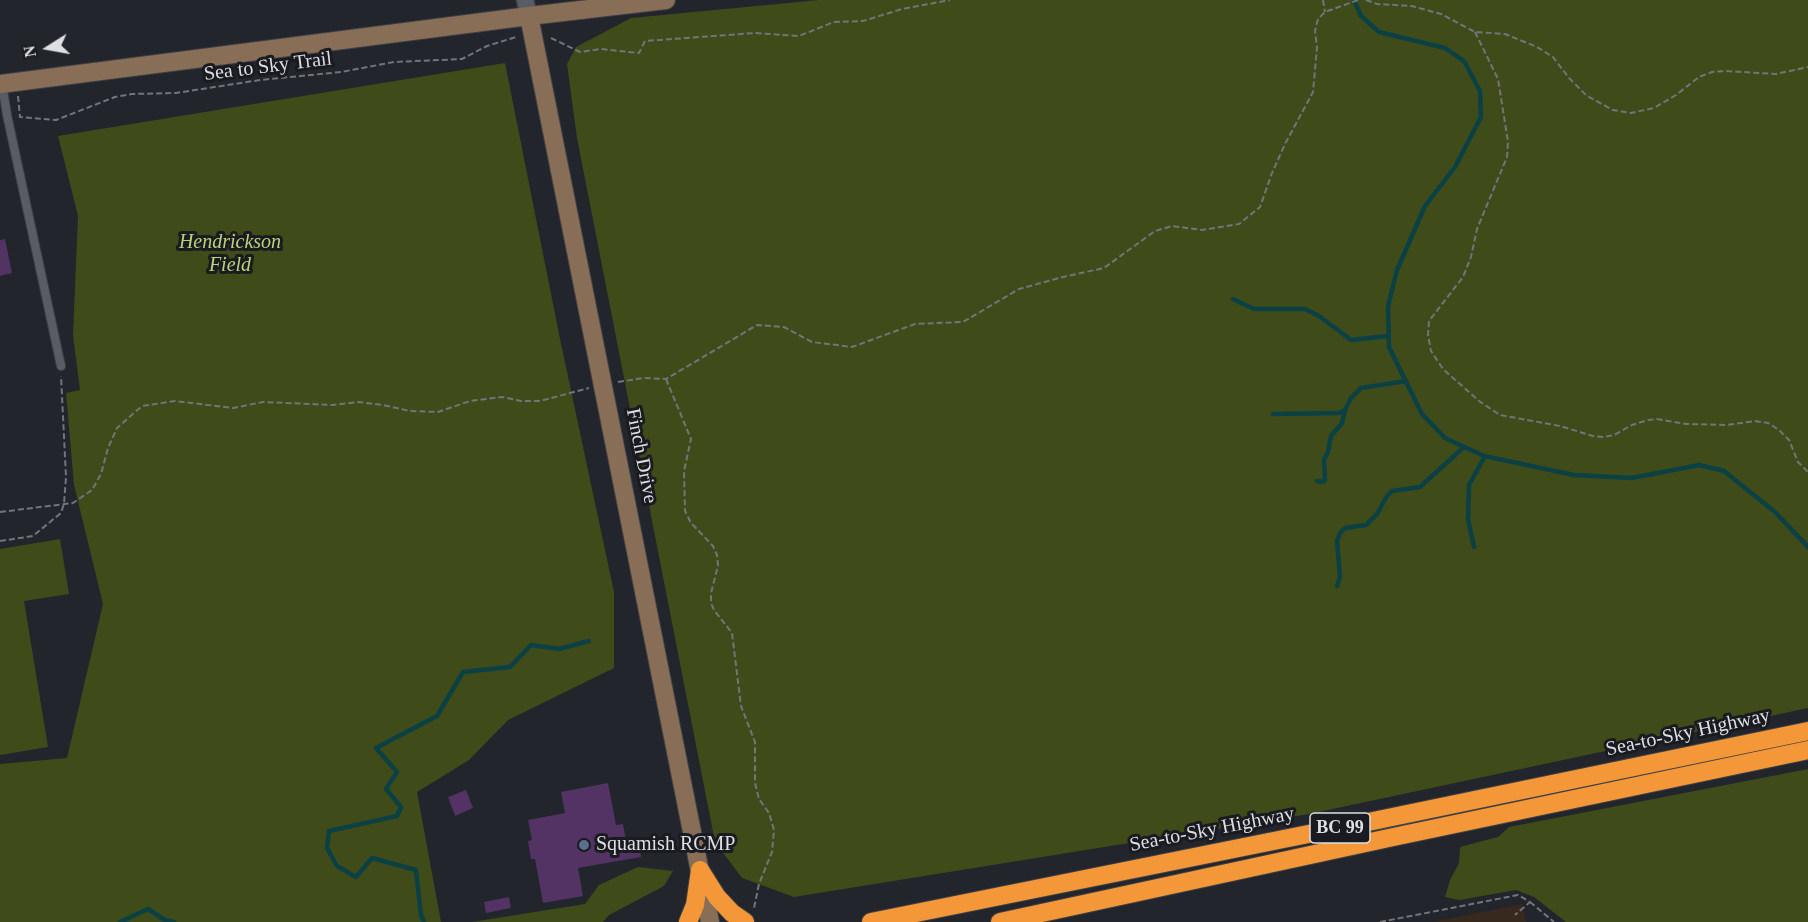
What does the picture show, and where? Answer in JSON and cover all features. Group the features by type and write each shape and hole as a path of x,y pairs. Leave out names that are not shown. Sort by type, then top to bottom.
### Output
{"highway":[{"name":"Sea-to-Sky Highway","path":"871,922 1808,731"},
{"name":"Sea-to-Sky Highway","path":"1000,922 1808,750"},
{"path":"700,870 717,897 732,913 749,917"},
{"path":"688,922 695,905 700,870"}],"street":[{"path":"5,83 527,8 666,0"},
{"name":"Finch Drive","path":"527,8 710,922"}],"lane":[{"path":"5,83 7,115 61,366"}],"path":[{"path":"543,34 580,52 601,48 639,53 645,40 754,33 799,36 834,22 863,21 902,9 950,0"},
{"path":"1323,0 1325,12"},
{"path":"629,380 666,379 757,325 784,327 812,342 852,347 885,333 915,324 963,322 1019,289 1104,268 1155,231 1172,226 1202,230 1239,224 1260,207 1285,144 1313,92 1317,47 1315,31 1318,19 1325,12 1358,0"},
{"path":"1366,0 1412,6 1441,14 1476,32 1505,34 1537,47 1553,57 1587,96 1613,110 1631,113 1654,108 1699,77 1712,72 1776,74 1808,67"},
{"path":"1476,32 1498,79 1508,142 1507,158 1476,229 1471,256 1463,277 1428,321 1431,351 1443,369 1479,401 1500,415 1560,426 1593,436 1614,435 1632,425 1658,419 1686,424 1755,421 1768,423 1789,440 1798,462 1808,472"},
{"name":"Sea to Sky Trail","path":"5,83 20,117 56,120 115,97 132,94 176,93 260,80 341,72 394,62 462,59 487,46 520,37"},
{"path":"0,541 33,536 61,513 66,477 61,366"},
{"path":"666,379 691,439 684,471 685,511 691,523 713,546 717,555 718,566 711,593 711,603 732,633 741,706 755,741 755,783 759,799 769,813 774,830 772,852 749,917"},
{"path":"0,512 73,503 92,490 101,474 108,448 117,428 142,406 176,401 233,408 263,402 333,405 359,402 410,411 438,412 470,401 502,396 521,401 540,401 604,384"},
{"path":"1380,922 1518,895 1554,922"},
{"path":"1515,915 1530,902"}],"shaded area":[{"path":"1522,904 1526,922 1432,922"}],"green space":[{"path":"819,0 1808,0 1808,708 1309,814 794,897 742,878 715,842 577,138 567,64 576,47 631,18"},
{"name":"Hendrickson Field","path":"505,63 560,339 614,592 614,668 508,720 469,760 417,792 441,922 0,922 0,764 67,758 103,604 74,485 66,393 80,390 73,335 78,216 58,136"},
{"path":"60,539 69,594 24,601 48,747 0,755 0,549"},
{"path":"1808,769 1808,922 1566,922 1534,897 1516,890 1460,900 1445,897 1450,880 1459,863 1460,847 1498,837 1509,827"},
{"path":"638,867 673,871 664,886 609,915 603,922 472,922 585,904 599,885"}],"building":[{"path":"5,239 12,273 0,276 0,240"},
{"name":"Squamish RCMP","path":"608,783 616,825 623,824 626,841 638,839 641,857 578,868 583,896 543,903 535,859 531,859 528,841 532,840 528,820 565,813 561,792"},
{"path":"466,790 473,808 455,816 448,797"},
{"path":"509,897 511,908 486,913 484,902"}],"waterway":[{"path":"1354,0 1361,16 1379,32 1445,48 1464,61 1480,91 1481,117 1455,167 1425,206 1397,270 1388,306 1389,347 1422,414 1445,438 1484,456 1574,475 1632,478 1699,465 1724,471 1775,512 1808,547"},
{"path":"1233,299 1254,309 1305,309 1319,316 1351,340 1388,336"},
{"path":"1273,414 1339,413 1345,410 1351,398 1361,388 1406,381"},
{"path":"1317,481 1325,480 1324,460 1331,436 1342,423 1345,411"},
{"path":"1337,586 1340,577 1337,541 1340,533 1345,528 1366,525 1377,514 1392,491 1420,487 1464,447"},
{"path":"1474,547 1468,519 1469,485 1485,456"},
{"path":"424,922 421,915 416,870 372,858 356,877 337,866 327,848 329,831 397,816 401,807 386,789 397,772 376,748 437,716 463,672 510,667 531,645 559,649 589,641"},
{"path":"120,922 148,909 165,920 174,922"}],"place":[{"name":"Squamish RCMP","path":"584,845"}]}
